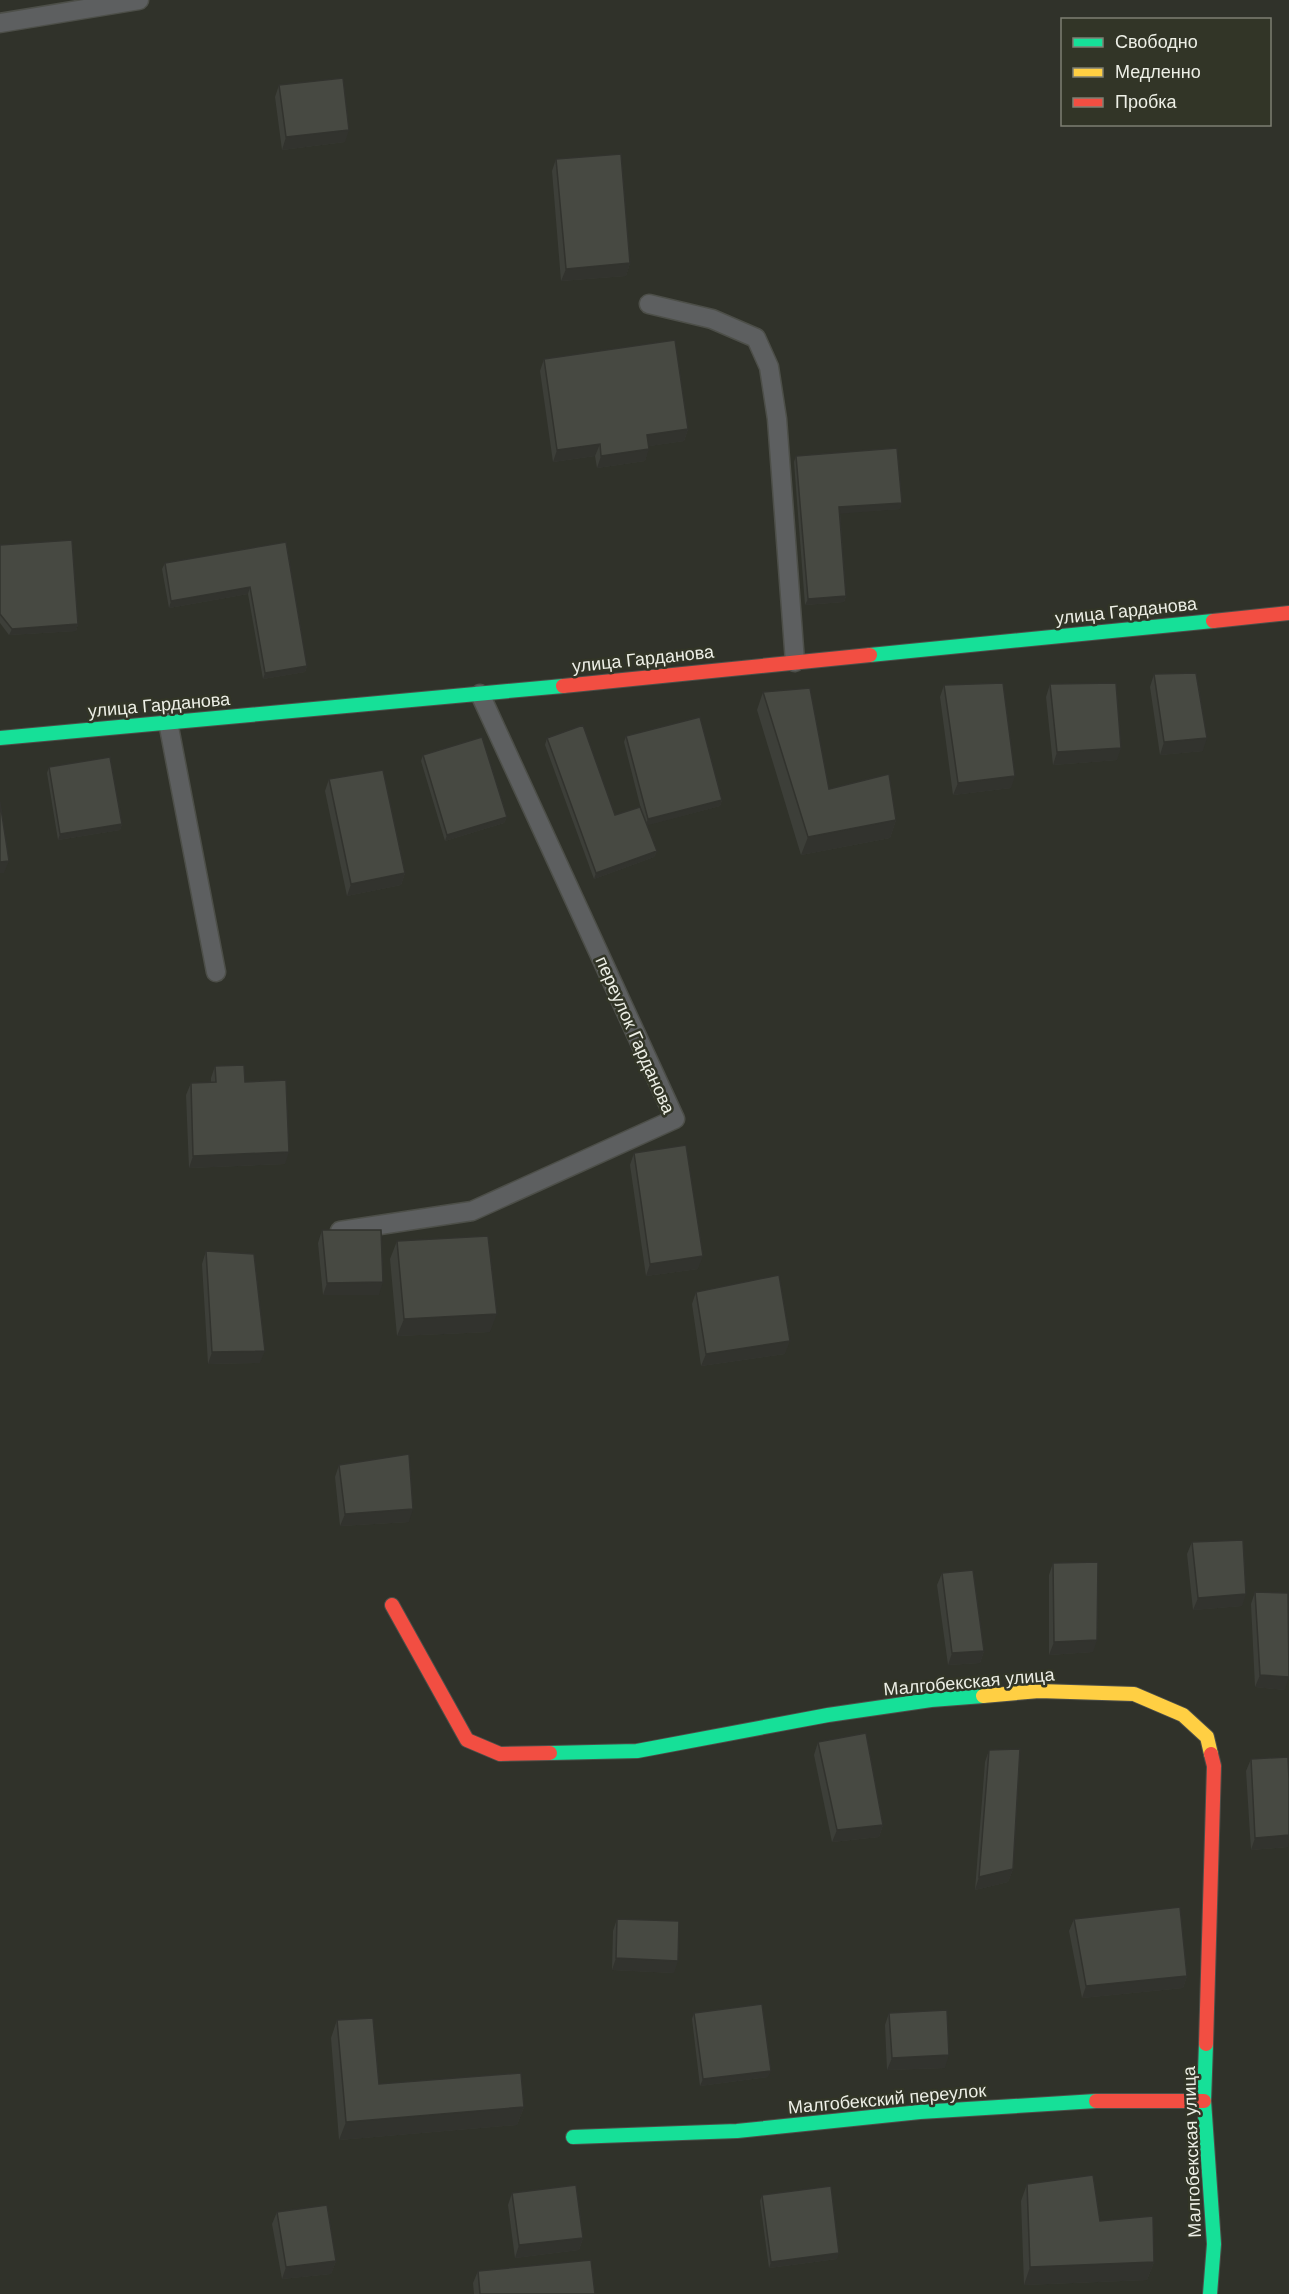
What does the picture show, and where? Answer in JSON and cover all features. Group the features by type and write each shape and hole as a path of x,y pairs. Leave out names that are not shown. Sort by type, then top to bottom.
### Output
{"street":[{"name":"улица Гарданова","path":"0,738 480,694 1289,613"},
{"name":"Малгобекская улица","path":"392,1605 467,1740 500,1754 637,1751 851,1712 931,1700 1039,1691 1134,1694 1183,1715 1207,1737 1214,1766 1204,2101 1214,2244 1210,2294"},
{"name":"Малгобекский переулок","path":"573,2137 737,2131 920,2112 1090,2102 1204,2101"}],"lane":[{"path":"0,23 53,7 139,0"},
{"path":"650,304 712,319 756,338 769,367 777,419 795,662"},
{"name":"переулок Гарданова","path":"340,1231 472,1211 675,1119 480,694"},
{"path":"168,722 216,972"}],"building":[{"path":"343,78 349,130 286,137 279,85"},
{"path":"621,154 630,263 566,269 556,159"},
{"path":"675,340 688,429 647,435 649,449 601,456 600,444 557,450 544,359"},
{"path":"897,448 902,503 839,507 846,596 808,599 796,456"},
{"path":"72,540 78,624 12,629 0,614 0,545"},
{"path":"286,542 307,666 265,673 250,587 171,601 165,563"},
{"path":"1196,673 1207,738 1164,742 1154,674"},
{"path":"1003,683 1015,776 958,783 944,685"},
{"path":"1116,683 1121,748 1057,752 1050,684"},
{"path":"810,688 829,789 889,774 896,820 808,837 763,692"},
{"path":"700,717 722,800 648,819 626,736"},
{"path":"583,725 615,815 640,807 657,851 596,873 547,738"},
{"path":"482,737 507,817 447,835 423,755"},
{"path":"110,757 122,824 60,834 49,767"},
{"path":"383,770 405,873 351,884 329,779"},
{"path":"0,802 9,861 0,862"},
{"path":"244,1065 245,1082 286,1080 289,1152 193,1156 191,1083 216,1082 215,1066"},
{"path":"686,1145 703,1256 650,1264 634,1153"},
{"path":"322,1230 381,1230 383,1282 327,1283"},
{"path":"488,1236 497,1314 404,1319 397,1241"},
{"path":"206,1251 254,1254 265,1351 212,1352"},
{"path":"779,1275 790,1341 706,1354 696,1292"},
{"path":"409,1454 413,1509 345,1514 339,1465"},
{"path":"1243,1540 1246,1594 1198,1598 1192,1542"},
{"path":"1098,1562 1097,1640 1054,1642 1053,1563"},
{"path":"973,1570 984,1651 952,1653 942,1573"},
{"path":"1255,1592 1288,1593 1289,1677 1260,1675"},
{"path":"866,1733 883,1825 837,1830 818,1742"},
{"path":"1020,1749 1013,1869 979,1877 989,1750"},
{"path":"1288,1757 1289,1835 1255,1838 1251,1759"},
{"path":"1180,1907 1187,1976 1086,1986 1074,1919"},
{"path":"617,1919 679,1921 678,1961 616,1958"},
{"path":"762,2004 771,2071 703,2079 694,2013"},
{"path":"947,2010 949,2055 892,2058 889,2013"},
{"path":"373,2018 379,2084 521,2073 524,2107 346,2122 337,2020"},
{"path":"1093,2175 1100,2221 1153,2216 1154,2262 1030,2267 1027,2184"},
{"path":"576,2185 583,2238 519,2245 512,2193"},
{"path":"831,2186 839,2253 771,2262 762,2195"},
{"path":"327,2205 336,2261 286,2267 277,2212"},
{"path":"591,2260 595,2294 480,2294 478,2271"}],"traffic: fast":[{"path":"870,655 1213,621"},
{"path":"0,738 563,686"},
{"path":"550,1753 637,1751 828,1715 931,1700 983,1696"},
{"path":"1206,2044 1204,2101 1214,2244 1210,2294"},
{"path":"573,2137 737,2131 920,2112 1096,2101"}],"traffic: slow":[{"path":"983,1696 1039,1691 1134,1694 1183,1715 1207,1737 1211,1754"}],"traffic: jam":[{"path":"1213,621 1289,613"},
{"path":"563,686 870,655"},
{"path":"392,1605 467,1740 500,1754 550,1753"},
{"path":"1206,2044 1214,1766 1211,1754"},
{"path":"1096,2101 1204,2101"}]}
